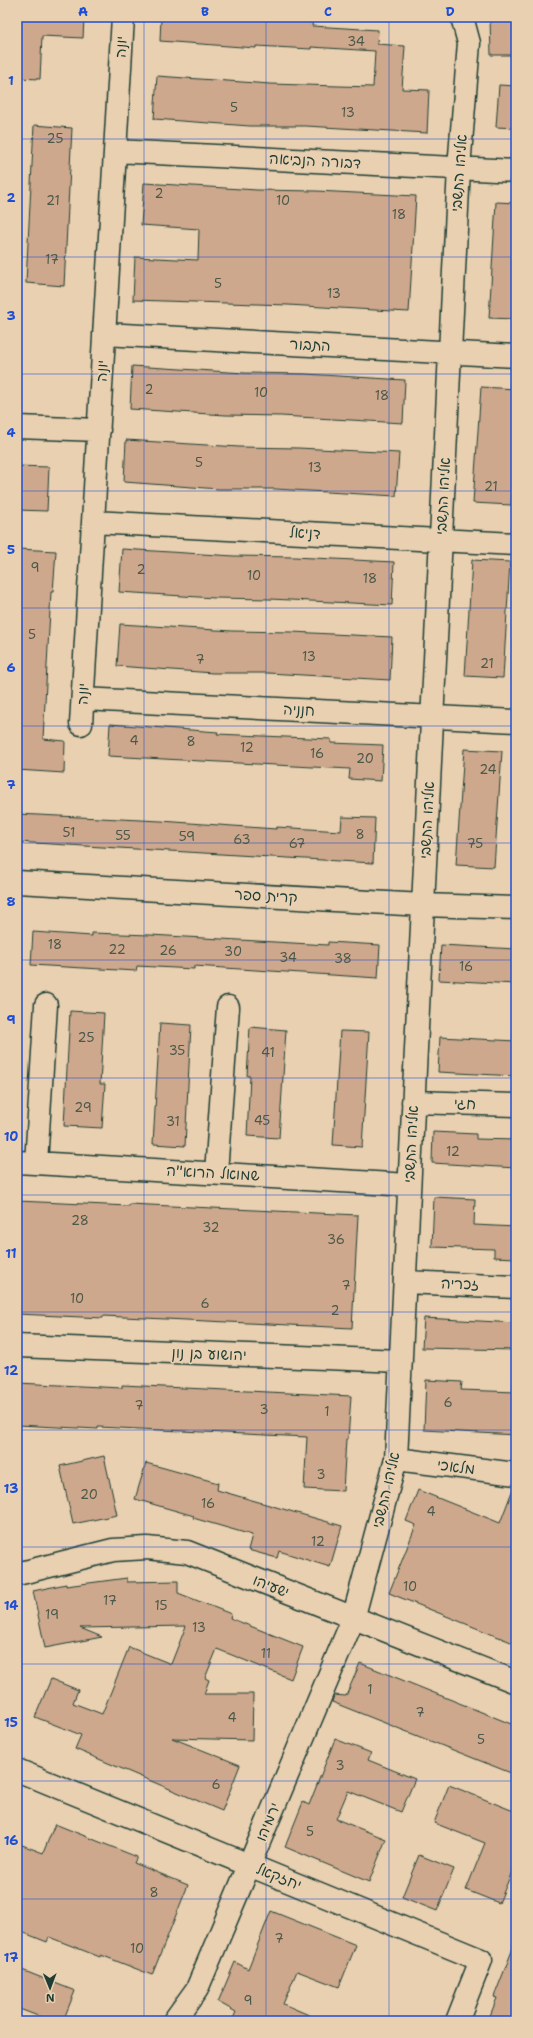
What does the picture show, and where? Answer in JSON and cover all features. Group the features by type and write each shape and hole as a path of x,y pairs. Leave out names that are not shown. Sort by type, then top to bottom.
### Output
{"street":[{"name":"יונה","path":"81,724 123,17"},
{"name":"אליהו התשבי","path":"353,1619 396,1459 459,168 468,43 462,17"},
{"name":"דבורה הנביאה","path":"115,151 516,171"},
{"name":"התבור","path":"104,334 516,356"},
{"path":"17,427 99,430"},
{"name":"דניאל","path":"93,522 516,544"},
{"name":"חנניה","path":"83,699 516,721"},
{"name":"קרית ספר","path":"17,882 423,905 516,908"},
{"path":"26,1162 46,1005"},
{"path":"216,1174 228,1007"},
{"name":"חגי","path":"413,1102 516,1105"},
{"name":"שמואל הרוא\"ה","path":"26,1162 409,1185"},
{"name":"זכריה","path":"405,1282 516,1287"},
{"name":"יהושוע בן נון","path":"17,1346 401,1361"},
{"name":"מלאכי","path":"396,1459 516,1474"},
{"name":"ישעיהו","path":"17,1574 113,1550 147,1548 187,1552 353,1619 516,1682"},
{"name":"ירמיהו","path":"174,2021 197,1989 353,1619"},
{"name":"יחזקאל","path":"17,1770 481,1960 457,2021"}],"building":[{"path":"17,17 84,17 83,38 42,36 40,79 17,78"},
{"path":"161,17 313,17 312,26 378,30 377,44 405,46 402,89 429,90 427,133 306,126 250,126 154,119 157,76 270,84 373,87 375,51 311,47 311,49 256,46 256,48 160,41"},
{"path":"516,17 516,55 491,55 490,18"},
{"path":"499,85 516,86 516,128 496,127"},
{"path":"34,125 72,128 64,286 26,283"},
{"path":"144,183 257,190 316,191 416,196 409,312 288,305 133,300 135,257 198,260 199,229 141,225"},
{"path":"496,202 516,203 516,319 489,318"},
{"path":"132,366 245,373 305,374 405,380 403,423 130,409"},
{"path":"481,387 516,389 516,432 511,505 473,503"},
{"path":"126,440 239,447 298,448 399,453 396,496 275,489 219,489 124,482"},
{"path":"17,466 49,467 47,511 17,510"},
{"path":"18,549 56,551 53,592 51,592 43,739 65,741 64,773 17,770 20,711 17,711"},
{"path":"122,549 234,556 294,557 394,562 392,605 215,598 119,592"},
{"path":"472,560 510,562 503,678 465,676"},
{"path":"120,624 232,631 292,632 392,637 390,680 268,673 213,673 117,666"},
{"path":"110,724 218,732 217,734 331,739 331,743 383,745 381,781 349,779 350,769 108,756"},
{"path":"464,749 502,751 494,867 456,865"},
{"path":"17,814 161,821 276,829 277,827 341,831 342,817 375,818 373,863 17,842"},
{"path":"33,932 92,936 92,933 150,935 328,945 328,942 380,945 378,978 194,966 194,969 137,966 136,971 31,965"},
{"path":"441,945 516,949 516,984 439,980"},
{"path":"70,1011 104,1013 100,1084 105,1084 102,1128 64,1126"},
{"path":"160,1023 191,1025 185,1146 153,1144"},
{"path":"250,1027 286,1030 279,1138 247,1136 250,1076 247,1076"},
{"path":"340,1031 369,1032 362,1147 333,1145"},
{"path":"440,1037 516,1041 516,1076 438,1072"},
{"path":"433,1132 476,1134 476,1139 516,1140 516,1168 432,1163"},
{"path":"434,1197 475,1199 474,1225 516,1227 516,1258 494,1257 494,1249 432,1247"},
{"path":"17,1201 129,1206 129,1204 358,1215 352,1328 103,1316 103,1318 17,1314"},
{"path":"424,1318 516,1323 516,1350 422,1348"},
{"path":"426,1380 462,1382 461,1390 516,1392 516,1435 424,1430"},
{"path":"17,1383 122,1388 122,1385 351,1396 348,1439 346,1439 343,1491 304,1489 307,1437 98,1427 98,1429 17,1425"},
{"path":"104,1456 117,1515 73,1524 60,1466"},
{"path":"146,1463 218,1483 217,1490 342,1526 330,1567 279,1551 277,1558 248,1550 252,1535 135,1499"},
{"path":"514,1486 516,1486 516,1644 389,1593 416,1525 406,1521 418,1490 500,1523"},
{"path":"127,1578 127,1582 178,1581 178,1593 231,1614 230,1618 303,1647 291,1679 217,1649 205,1678 209,1680 204,1694 253,1694 252,1740 172,1738 240,1765 222,1811 75,1749 81,1735 35,1717 51,1679 78,1690 73,1703 102,1714 129,1647 171,1664 186,1626 80,1628 102,1637 45,1648 33,1591 66,1584 66,1586"},
{"path":"360,1663 516,1726 516,1775 332,1702 334,1695 346,1696"},
{"path":"335,1739 371,1753 368,1760 415,1779 401,1812 348,1791 336,1819 386,1839 369,1882 285,1847 303,1802 309,1805"},
{"path":"449,1785 516,1812 516,1862 499,1903 466,1890 485,1843 434,1823"},
{"path":"55,1824 137,1857 134,1863 188,1885 152,1975 49,1937 47,1942 17,1930 17,1843 43,1853"},
{"path":"419,1855 454,1869 437,1911 402,1897"},
{"path":"271,1911 356,1945 339,1987 297,1971 283,2004 323,2021 232,2021 236,2012 218,2002 235,1962 248,1969"},
{"path":"515,1943 516,2021 488,2021 497,1998 494,1997"},
{"path":"17,1968 75,1991 63,2021 51,2021 17,2008"}]}
